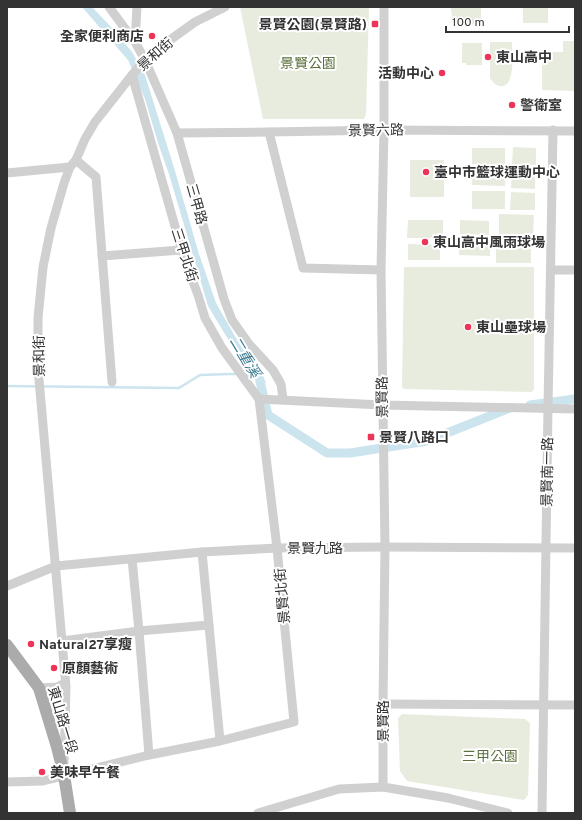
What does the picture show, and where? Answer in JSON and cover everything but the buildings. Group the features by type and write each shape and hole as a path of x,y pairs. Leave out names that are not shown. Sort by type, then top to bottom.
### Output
{"main road":[{"name":"東山路一段","path":"7,645 39,688 64,775 70,813"}],"street":[{"name":"三甲路","path":"109,7 135,42 145,60 177,133 224,299 232,320 249,344 273,370 281,384 283,399"},
{"path":"135,42 137,7"},
{"name":"景和街","path":"64,775 66,685 38,368 38,318 43,267 51,228 64,183 85,139 95,122 132,75 145,60 163,45 195,22 225,7"},
{"name":"景賢路","path":"383,787 385,547 381,270 384,130 384,7"},
{"name":"三甲北街","path":"132,75 182,250 205,318 226,353 259,399"},
{"name":"景賢六路","path":"177,133 384,130 575,131"},
{"name":"景賢南一路","path":"542,813 553,130"},
{"path":"269,132 303,268 381,270"},
{"path":"76,160 96,177 112,382"},
{"path":"7,173 70,168"},
{"path":"102,256 182,250"},
{"path":"551,270 575,270"},
{"path":"259,399 382,405 575,409"},
{"name":"景賢北街","path":"220,741 294,722 277,548 259,399"},
{"name":"景賢九路","path":"7,586 56,566 202,552 277,548 575,548"},
{"path":"7,782 43,781 149,755 220,741 202,552"},
{"path":"132,559 149,755"},
{"path":"62,641 139,631 209,625"},
{"path":"39,688 66,685"},
{"path":"383,704 575,705"},
{"path":"258,813 339,789 383,787 448,798 508,813"}],"green space":[{"name":"景賢公園","path":"240,7 369,7 366,114 364,119 263,119"},
{"path":"451,7 481,7 481,24 470,25 456,21 451,14"},
{"path":"523,7 548,7 548,23 523,23"},
{"path":"563,41 575,41 575,91 542,90 542,52 563,52"},
{"path":"490,42 512,42 511,76 509,82 505,85 497,85 490,78"},
{"path":"462,43 482,43 482,65 466,65 466,63 462,63"},
{"path":"513,147 536,148 536,165 512,165"},
{"path":"472,148 505,148 505,164 472,164"},
{"path":"410,160 444,160 444,197 410,197"},
{"path":"473,168 506,169 505,186 472,185"},
{"path":"512,171 535,171 535,189 511,188"},
{"path":"472,191 505,191 505,209 472,209"},
{"path":"511,192 535,193 535,210 510,210"},
{"path":"499,214 534,215 533,234 499,234"},
{"path":"408,220 443,220 443,238 407,238"},
{"path":"460,220 489,221 489,235 460,234"},
{"path":"459,239 490,240 490,256 459,255"},
{"path":"496,239 531,239 531,263 496,263"},
{"path":"408,244 440,245 440,260 408,260"},
{"name":"東山壘球場","path":"404,267 534,267 534,389 532,392 404,389 402,387"},
{"name":"三甲公園","path":"402,714 525,719 530,723 528,795 524,800 407,781 400,771 398,718"}],"water":[{"name":"二重溪","path":"82,7 92,7 112,28 132,52 145,75 199,254 216,303 240,345 261,372 266,383 257,384 254,375 234,349 208,306 145,99 128,60"}],"waterway":[{"name":"二重溪","path":"257,373 268,415 327,453 350,453 427,441 510,408"},
{"path":"7,386 179,388 200,375 239,374"},
{"path":"244,375 257,376"},
{"name":"二重溪","path":"530,405 575,399"}],"place":[{"name":"景賢公園(景賢路)","path":"375,24"},
{"name":"全家便利商店","path":"152,36"},
{"name":"東山高中","path":"488,57"},
{"name":"活動中心","path":"442,73"},
{"name":"警衛室","path":"512,105"},
{"name":"臺中市籃球運動中心","path":"426,172"},
{"name":"東山高中風雨球場","path":"425,242"},
{"name":"東山壘球場","path":"468,327"},
{"name":"景賢八路口","path":"371,437"},
{"name":"Natural27享瘦","path":"31,644"},
{"name":"原顏藝術","path":"54,668"},
{"name":"美味早午餐","path":"42,772"}]}
